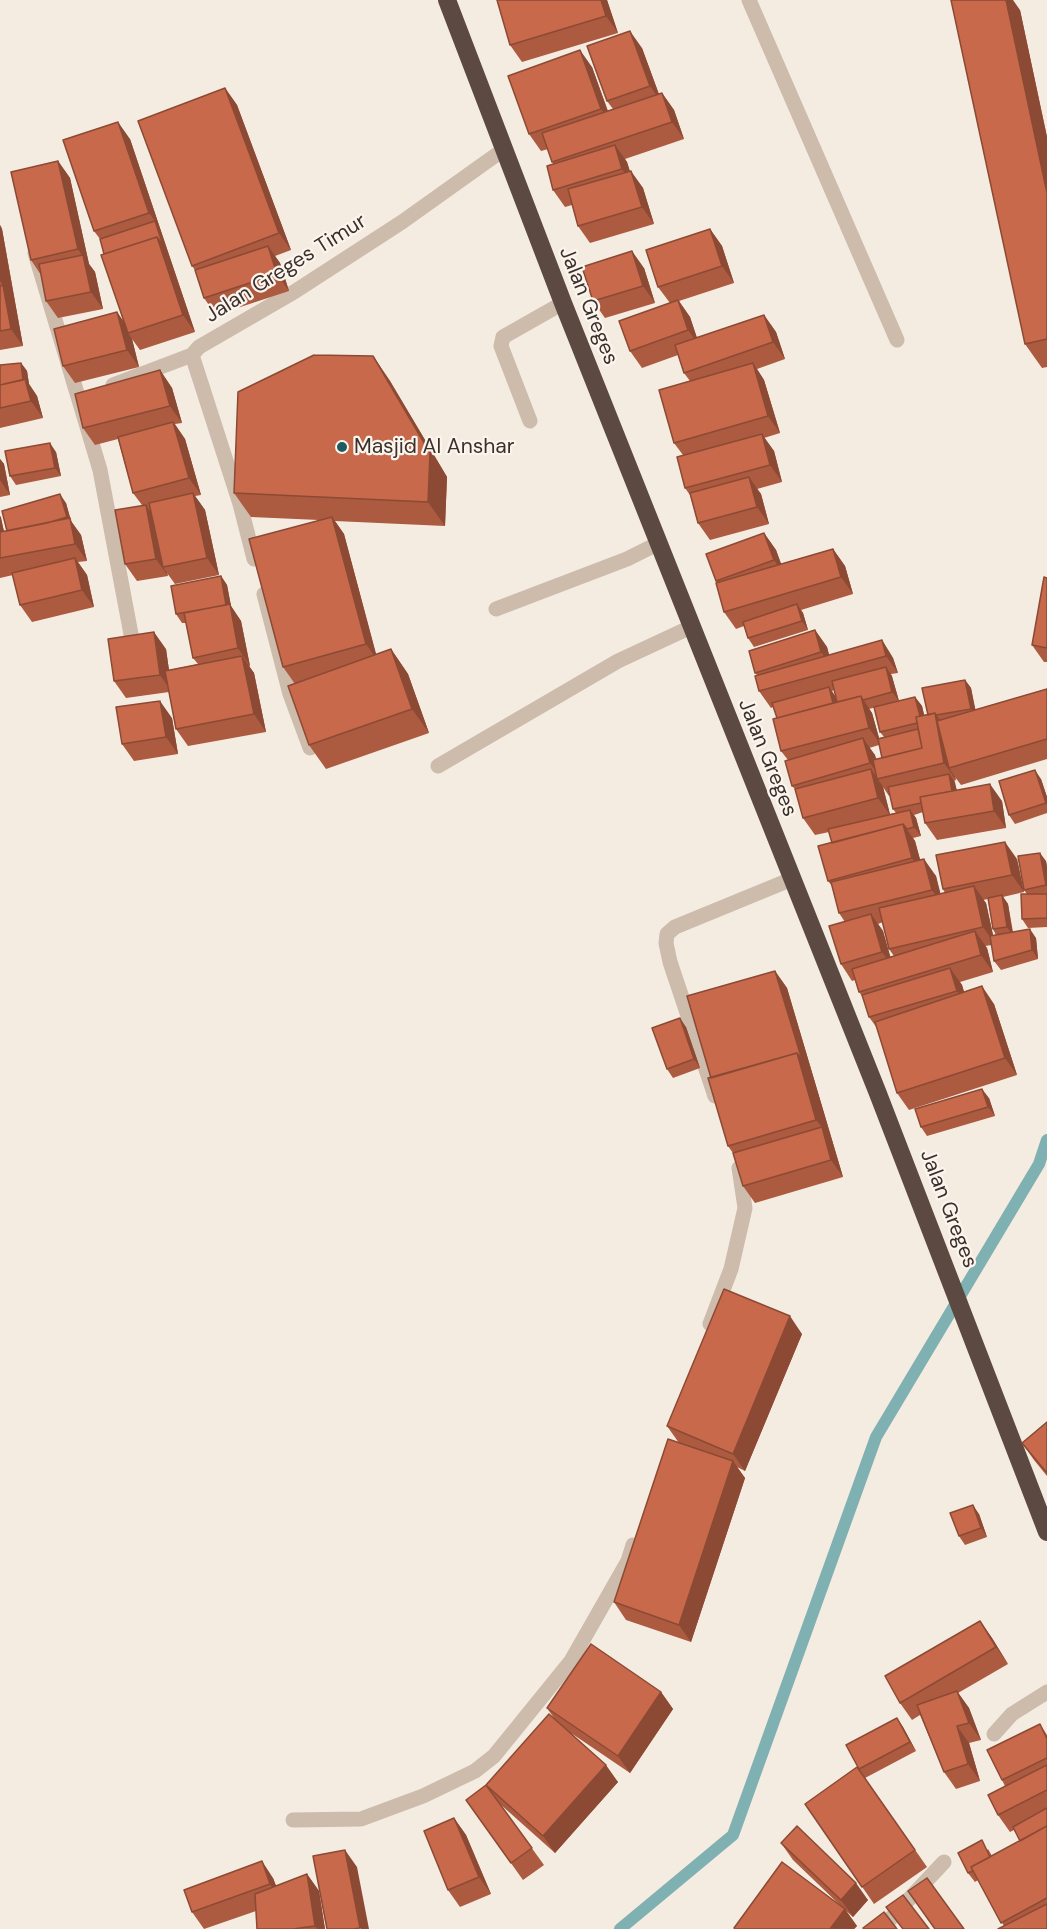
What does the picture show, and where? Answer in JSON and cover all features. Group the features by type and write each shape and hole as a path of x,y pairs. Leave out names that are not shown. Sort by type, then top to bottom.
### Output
{"highway":[{"name":"Jalan Greges","path":"447,0 563,303 877,1090 1047,1532"}],"street":[{"path":"749,0 897,340"},
{"name":"Jalan Greges Timur","path":"90,394 192,355 199,347 294,292 392,228 503,150"},
{"path":"30,235 43,286 90,394 100,470 134,650"},
{"path":"530,421 501,345 503,337 563,303"},
{"path":"192,355 240,504 290,694 310,748"},
{"path":"496,609 627,559 659,543"},
{"path":"438,766 618,661 691,627"},
{"path":"719,1106 670,962 666,943 667,934 675,927 792,879"},
{"path":"704,1342 731,1269 745,1208 744,1190 733,1150"},
{"path":"293,1820 361,1819 423,1796 475,1771 494,1756 571,1661 628,1561 639,1528"},
{"path":"994,1734 1012,1714 1047,1692"},
{"path":"881,1929 944,1862"}],"building":[{"path":"497,0 601,0 606,16 510,45"},
{"path":"951,0 1006,0 1047,193 1047,339 1025,344"},
{"path":"630,31 650,86 607,101 587,46"},
{"path":"580,50 601,109 529,134 508,76"},
{"path":"225,88 279,233 192,266 138,121"},
{"path":"662,93 672,122 552,162 542,133"},
{"path":"118,122 149,213 94,231 63,140"},
{"path":"615,145 622,169 553,190 547,166"},
{"path":"58,161 78,249 31,260 11,172"},
{"path":"631,171 642,207 578,226 568,189"},
{"path":"155,221 163,245 157,237 104,254 100,239"},
{"path":"710,229 722,266 658,287 646,250"},
{"path":"157,237 183,315 128,333 101,255"},
{"path":"268,246 277,274 204,298 195,270"},
{"path":"632,251 643,286 593,301 582,267"},
{"path":"83,255 91,292 46,301 39,264"},
{"path":"3,285 11,329 0,331 0,286"},
{"path":"678,300 688,330 630,351 619,321"},
{"path":"117,312 127,350 63,366 54,329"},
{"path":"764,315 773,342 684,373 675,345"},
{"name":"Masjid Al Anshar","path":"314,355 373,356 430,453 428,502 234,493 238,392"},
{"path":"21,363 23,380 0,385 0,365"},
{"path":"753,363 768,416 674,443 659,390"},
{"path":"160,370 170,406 83,428 75,394"},
{"path":"25,379 31,401 0,408 0,385"},
{"path":"173,422 189,478 133,493 118,437"},
{"path":"762,434 770,465 685,488 677,457"},
{"path":"50,443 55,468 10,476 5,451"},
{"path":"749,477 757,507 698,523 690,493"},
{"path":"193,493 207,558 163,567 149,503"},
{"path":"60,494 67,517 7,531 2,511"},
{"path":"146,505 156,559 125,564 115,510"},
{"path":"332,517 366,644 283,667 249,539"},
{"path":"70,518 75,544 0,558 0,532"},
{"path":"764,533 774,560 716,581 706,554"},
{"path":"833,549 841,577 724,612 716,583"},
{"path":"75,558 82,590 20,605 12,573"},
{"path":"221,576 226,605 176,614 171,586"},
{"path":"1044,577 1047,578 1047,648 1032,645"},
{"path":"230,604 238,648 193,658 184,613"},
{"path":"797,604 802,621 748,638 743,622"},
{"path":"815,630 821,652 755,673 749,651"},
{"path":"154,632 160,675 114,681 108,639"},
{"path":"882,640 886,656 759,691 755,676"},
{"path":"391,649 412,709 309,745 288,686"},
{"path":"242,656 254,714 176,729 165,671"},
{"path":"886,667 892,692 863,700 861,696 837,702 832,681"},
{"path":"965,680 971,709 928,715 922,688"},
{"path":"829,687 833,703 777,718 772,703"},
{"path":"1047,689 1047,739 949,768 937,721"},
{"path":"861,696 869,728 781,751 773,719"},
{"path":"915,697 920,716 916,717 917,723 880,732 874,707"},
{"path":"160,701 166,737 122,744 116,707"},
{"path":"935,713 944,763 877,779 873,760 922,748 916,717"},
{"path":"918,729 922,748 882,758 878,739"},
{"path":"863,738 870,763 792,786 785,761"},
{"path":"871,769 878,798 803,818 795,789"},
{"path":"1035,770 1046,803 1009,815 999,781"},
{"path":"949,774 952,791 920,797 921,803 893,809 888,787"},
{"path":"990,784 994,811 925,823 920,797"},
{"path":"910,810 914,827 907,829 903,824 832,843 828,829"},
{"path":"903,824 912,858 828,881 818,846"},
{"path":"1005,842 1012,875 943,889 936,855"},
{"path":"1040,853 1046,885 1024,890 1018,856"},
{"path":"924,859 932,890 839,913 831,882"},
{"path":"974,886 983,927 889,949 879,908"},
{"path":"1021,894 1047,894 1047,918 1022,919"},
{"path":"1002,895 1007,927 993,929 988,898"},
{"path":"871,914 882,952 841,964 829,926"},
{"path":"1030,929 1032,950 994,961 990,936"},
{"path":"975,931 981,955 859,992 852,969"},
{"path":"950,968 957,991 869,1017 862,995"},
{"path":"775,971 802,1060 797,1053 711,1078 687,996"},
{"path":"982,986 1005,1058 897,1093 875,1022"},
{"path":"680,1018 694,1059 667,1069 652,1028"},
{"path":"797,1053 816,1120 728,1146 708,1078"},
{"path":"982,1089 988,1107 921,1127 915,1109"},
{"path":"822,1127 831,1160 743,1186 733,1153"},
{"path":"724,1289 790,1316 733,1454 667,1426"},
{"path":"1047,1422 1047,1473 1022,1443"},
{"path":"668,1439 733,1461 679,1625 614,1602"},
{"path":"973,1505 981,1528 959,1536 950,1513"},
{"path":"980,1621 996,1647 900,1703 885,1676"},
{"path":"591,1644 661,1692 618,1756 547,1708"},
{"path":"957,1691 969,1723 957,1726 968,1764 944,1772 917,1705"},
{"path":"549,1714 606,1765 543,1836 486,1785"},
{"path":"897,1718 910,1742 859,1769 846,1745"},
{"path":"1040,1724 1047,1739 1047,1758 1002,1780 987,1750"},
{"path":"1047,1765 1047,1790 998,1815 988,1795"},
{"path":"857,1767 915,1850 862,1887 805,1804"},
{"path":"486,1785 532,1848 511,1863 466,1800"},
{"path":"1047,1808 1047,1826 1020,1841 1013,1827"},
{"path":"454,1818 479,1877 448,1890 424,1831"},
{"path":"797,1826 856,1883 841,1900 781,1843"},
{"path":"1047,1826 1047,1898 1001,1923 971,1867"},
{"path":"982,1840 990,1857 971,1867 973,1871 968,1873 958,1853"},
{"path":"345,1850 360,1928 327,1929 313,1856"},
{"path":"262,1861 270,1884 192,1912 184,1890"},
{"path":"782,1862 845,1909 830,1929 734,1928"},
{"path":"307,1874 315,1926 293,1929 257,1929 255,1894"},
{"path":"927,1878 964,1929 935,1929 908,1891"},
{"path":"903,1895 929,1929 903,1929 886,1907"},
{"path":"1047,1904 1047,1929 998,1929"},
{"path":"884,1912 897,1929 863,1928"}],"waterway":[{"path":"620,1929 733,1835 876,1437 1039,1164 1047,1140"}],"place":[{"name":"Masjid Al Anshar","path":"342,447"}]}
